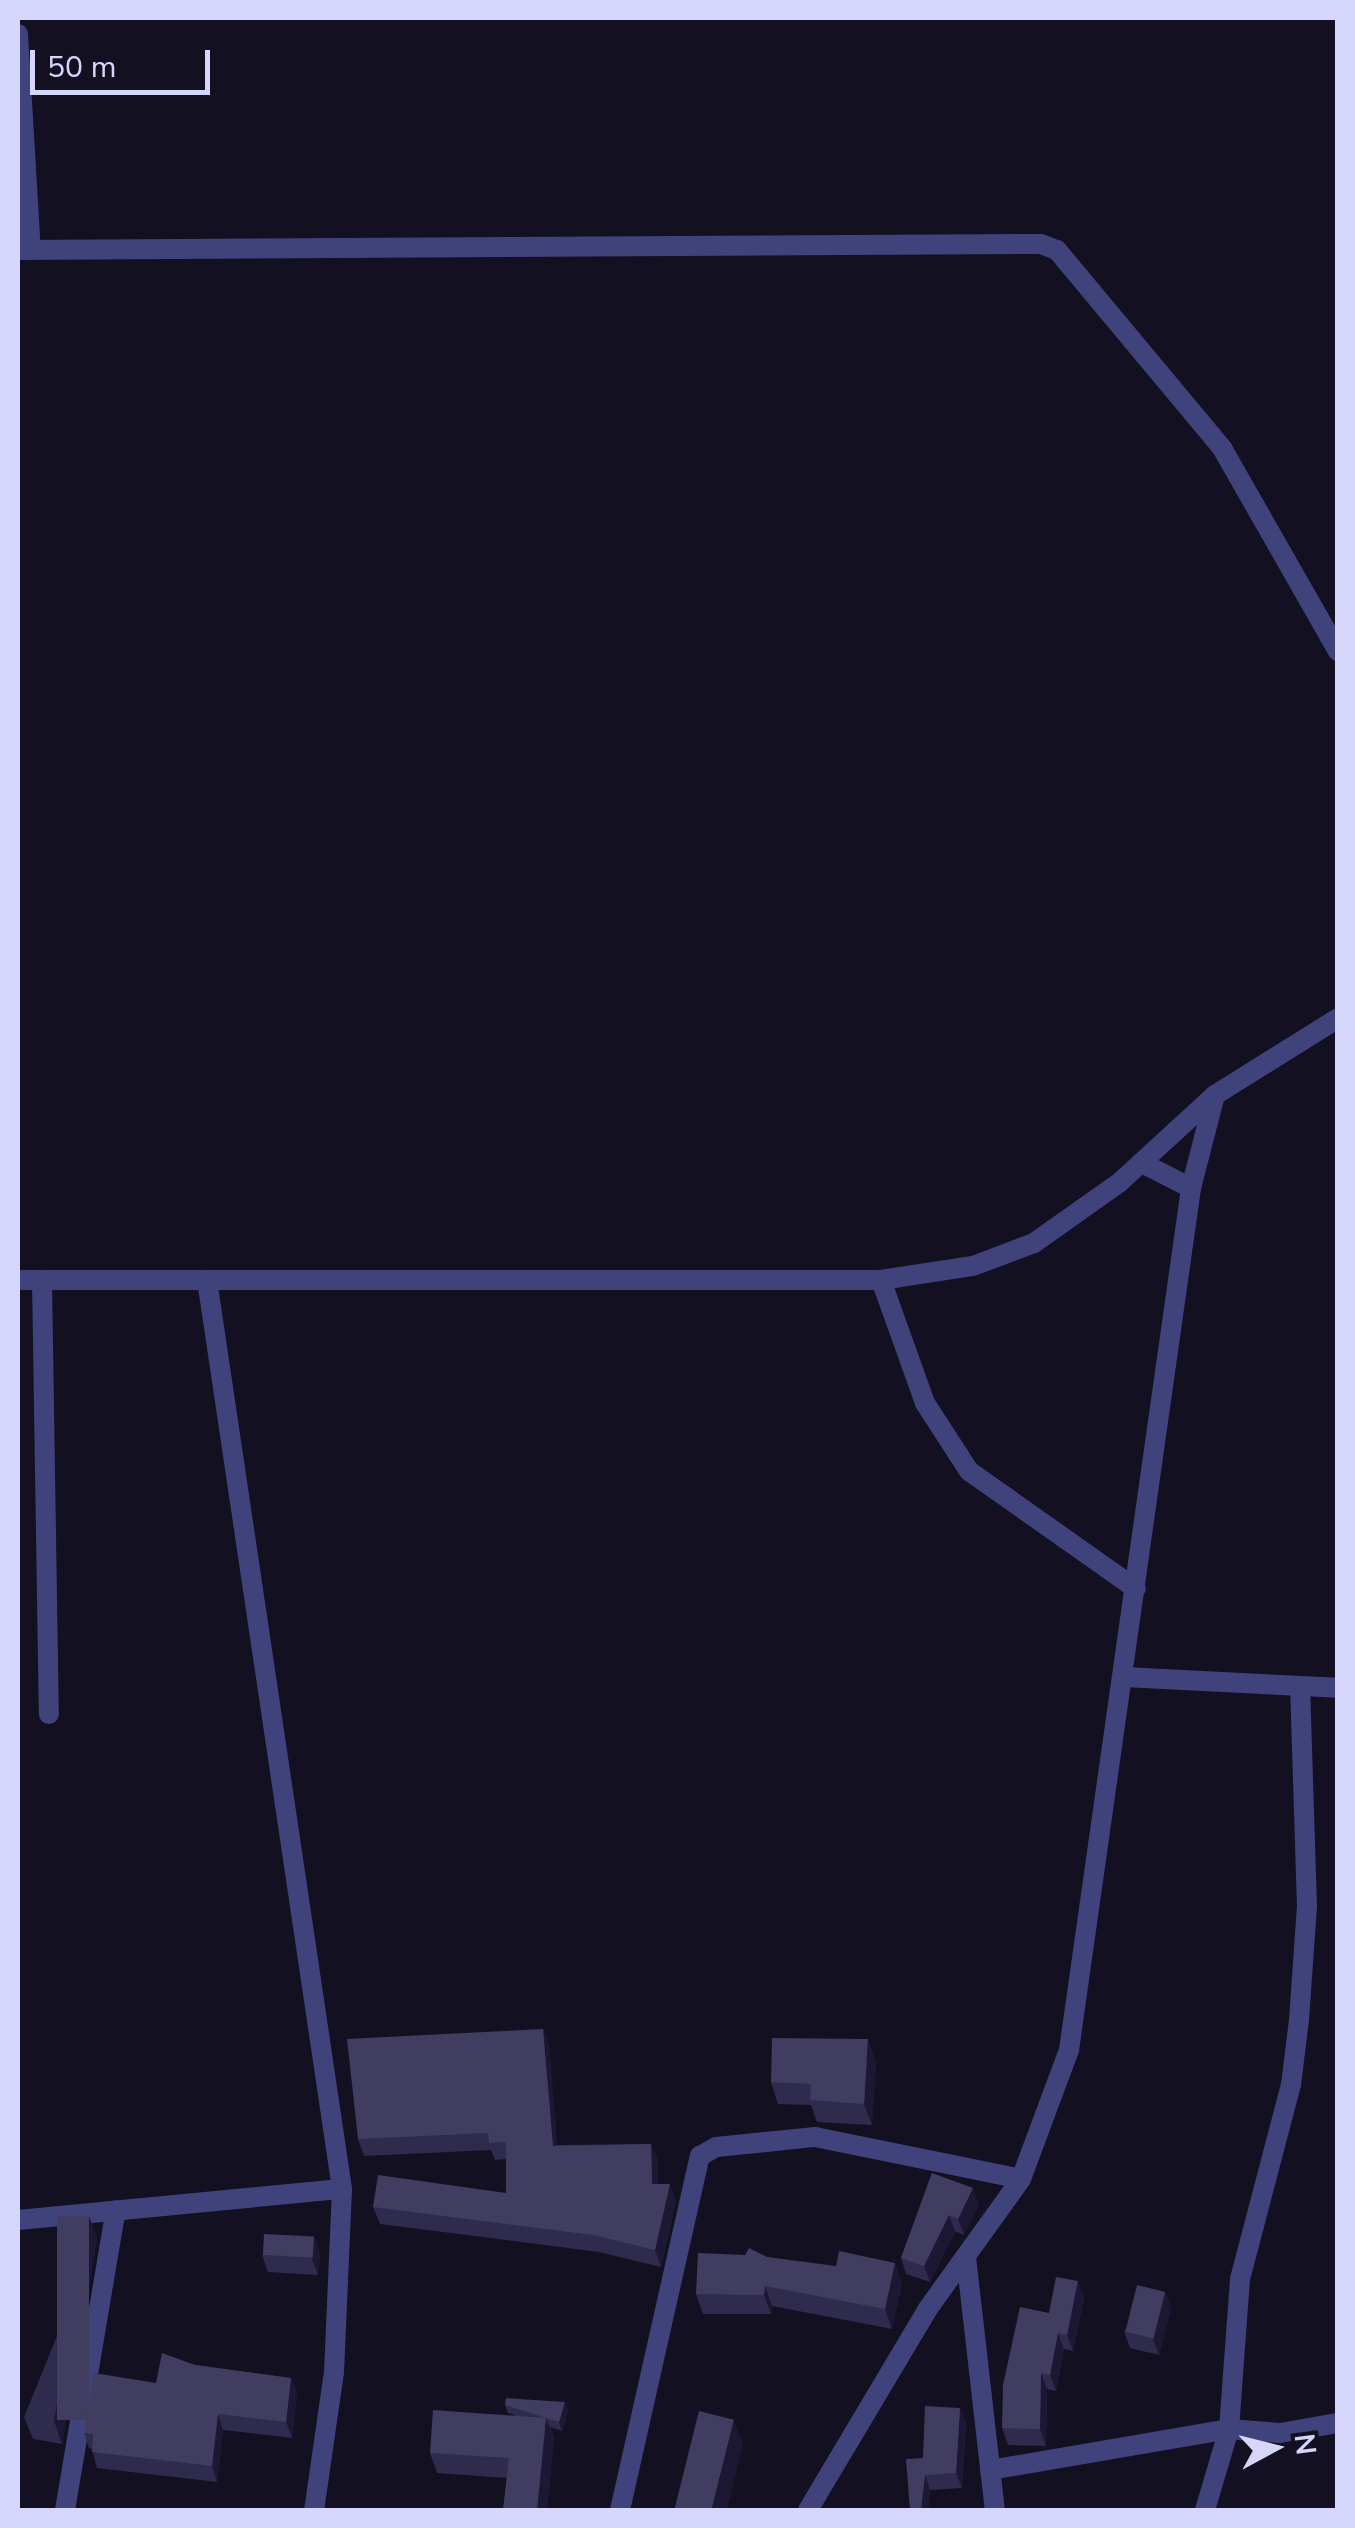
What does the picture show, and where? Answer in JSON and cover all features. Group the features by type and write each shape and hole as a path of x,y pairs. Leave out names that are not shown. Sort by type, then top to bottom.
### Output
{"street":[{"path":"18,34 24,250 1041,244 1057,250 1222,448 1338,651"},
{"path":"18,1280 881,1280 973,1266 1034,1244 1142,1163 1215,1095 1338,1018"},
{"path":"808,2510 927,2310 1020,2179 1069,2050 1191,1188 1215,1095"},
{"path":"1142,1163 1191,1188"},
{"path":"42,1280 49,1714"},
{"path":"207,1280 342,2189 334,2372 314,2510"},
{"path":"881,1280 925,1403 969,1471 1136,1590"},
{"path":"1124,1677 1338,1688"},
{"path":"1205,2510 1229,2429 1240,2279 1291,2085 1299,2020 1307,1907 1300,1686"},
{"path":"620,2510 700,2156 716,2147 815,2137 1020,2179"},
{"path":"18,2220 342,2189"},
{"path":"65,2510 116,2210"},
{"path":"966,2258 995,2510"},
{"path":"990,2470 1229,2429 1280,2433 1338,2423"}],"building":[{"path":"543,2029 553,2146 651,2144 652,2184 670,2184 655,2250 593,2235 373,2207 378,2175 506,2193 506,2142 489,2143 488,2133 358,2139 347,2039"},
{"path":"772,2038 868,2039 864,2104 810,2100 811,2084 771,2082"},
{"path":"932,2173 973,2188 958,2219 949,2215 924,2266 901,2258"},
{"path":"57,2216 89,2216 89,2420 57,2420"},
{"path":"264,2234 314,2237 313,2258 263,2255"},
{"path":"749,2248 767,2257 836,2266 839,2251 895,2263 885,2309 765,2286 764,2295 696,2294 698,2253 745,2255"},
{"path":"1056,2277 1078,2281 1067,2335 1058,2333 1050,2375 1041,2373 1040,2429 1002,2428 1003,2385 1020,2307 1049,2313"},
{"path":"1137,2285 1165,2292 1154,2339 1125,2332"},
{"path":"162,2353 195,2365 291,2378 286,2422 218,2414 212,2466 92,2452 93,2434 84,2433 94,2373 156,2383"},
{"path":"506,2398 565,2402 559,2422 505,2405"},
{"path":"925,2406 960,2408 956,2473 925,2475 921,2510 910,2510 906,2459 923,2458"},
{"path":"433,2410 546,2418 537,2510 503,2510 509,2458 430,2453"},
{"path":"699,2411 734,2420 711,2510 674,2510"}]}
